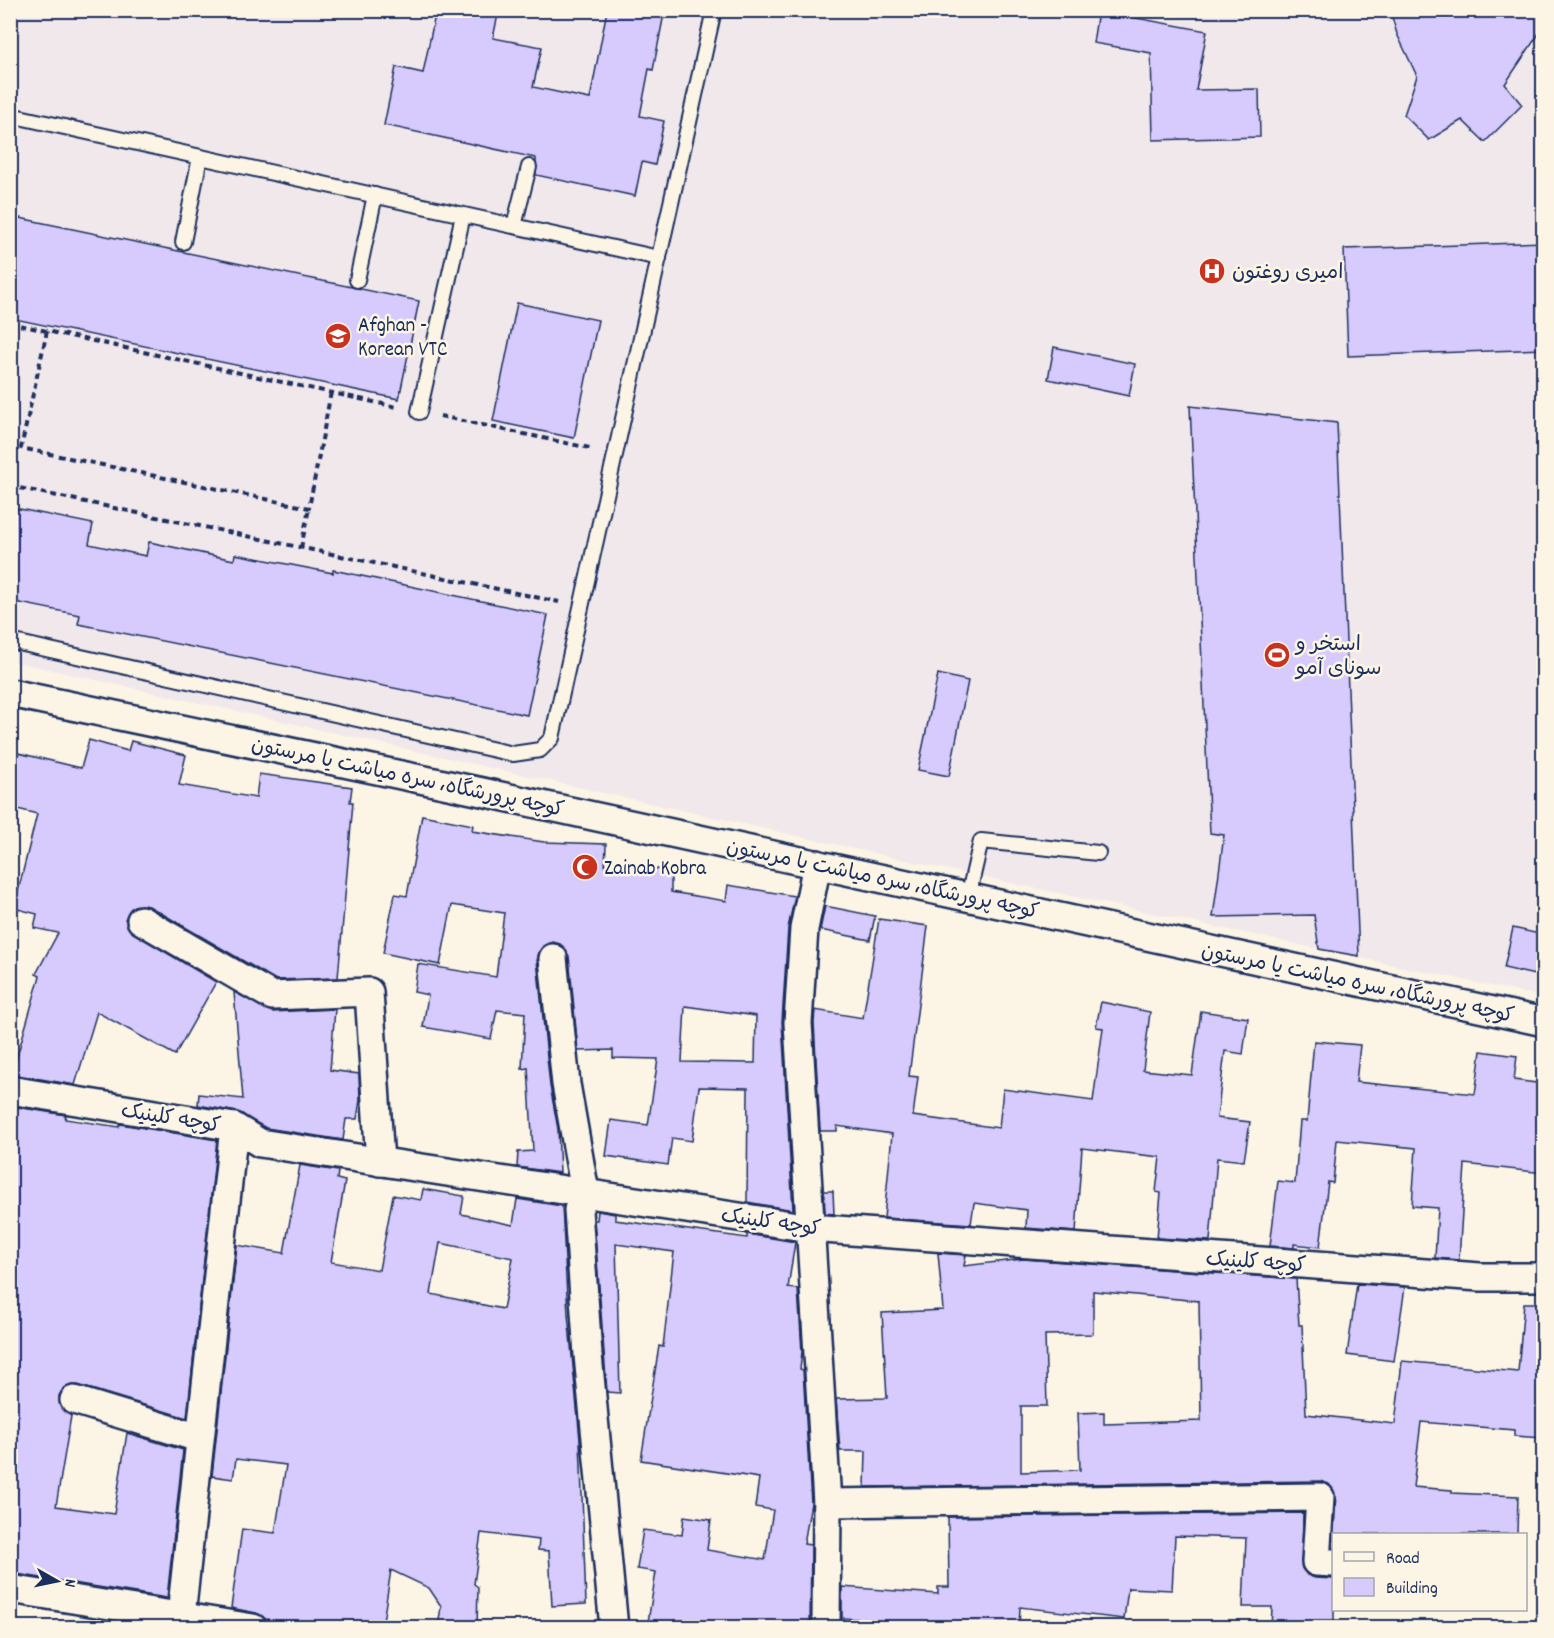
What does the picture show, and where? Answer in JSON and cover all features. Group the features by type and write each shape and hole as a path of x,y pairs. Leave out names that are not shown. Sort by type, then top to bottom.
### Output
{"street":[{"name":"کوچه پرورشگاه، سره میاشت یا مرستون","path":"10,693 818,864 1544,1022"},
{"path":"818,864 804,929 798,1023 827,1503 826,1628"},
{"path":"141,920 272,996 369,992 380,1162"},
{"path":"554,958 566,1084 585,1192 578,1210 614,1628"},
{"name":"کوچه کلینیک","path":"10,1090 234,1127 260,1143 810,1228 1480,1277 1544,1277"},
{"path":"181,1616 234,1127"},
{"path":"74,1400 199,1438"},
{"path":"827,1503 1320,1497 1316,1562 1332,1563"},
{"path":"10,1589 253,1628"}],"lane":[{"path":"10,641 513,754 540,750 552,738 714,10"},
{"path":"10,115 659,258"},
{"path":"183,242 200,157"},
{"path":"514,226 529,167"},
{"path":"357,280 375,195"},
{"path":"419,412 463,215"},
{"path":"968,897 981,842 1098,853"}],"path":[{"path":"10,323 615,454"},
{"path":"47,331 21,448 309,508"},
{"path":"301,548 331,392"},
{"path":"10,486 581,607"}],"shaded area":[{"path":"11,11 1543,11 1543,997 963,873 11,661"}],"building":[{"path":"436,10 499,10 493,38 542,47 533,87 590,99 607,10 650,10 664,14 653,70 649,69 640,116 664,121 655,165 642,162 635,196 536,175 536,158 384,125 396,67 423,73"},
{"path":"1390,10 1544,10 1540,32 1505,84 1522,105 1485,142 1462,120 1429,140 1404,115 1417,76 1397,34"},
{"path":"1098,11 1207,31 1196,90 1259,89 1260,137 1153,140 1151,53 1093,43"},
{"path":"10,216 419,301 399,399 10,318"},
{"path":"1544,242 1544,349 1348,356 1344,249"},
{"path":"517,303 598,320 574,438 493,421"},
{"path":"1054,347 1135,364 1129,396 1048,379"},
{"path":"1190,406 1337,423 1359,956 1319,949 1314,915 1213,917 1224,835 1210,833"},
{"path":"10,507 93,524 89,544 146,556 149,542 234,560 235,554 333,573 333,570 548,615 527,715 78,624 80,615 10,601"},
{"path":"938,674 968,681 949,776 918,770"},
{"path":"89,740 128,751 131,741 186,755 179,785 256,798 259,774 352,787 350,802 353,802 338,978 276,980 149,906 134,906 125,919 133,933 216,982 175,1055 97,1012 75,1085 12,1074 40,976 36,974 58,933 34,928 37,914 14,908 37,814 10,807 10,751 81,768"},
{"path":"422,815 473,825 472,831 544,842 606,844 605,870 671,869 671,892 726,901 728,885 795,896 788,928 782,1022 793,1210 747,1202 748,1088 699,1087 692,1141 672,1138 668,1165 606,1156 611,1120 648,1125 658,1059 613,1058 613,1050 578,1051 569,956 560,944 552,942 543,946 537,960 550,1086 558,1129 560,1173 517,1167 518,1152 533,1151 528,1068 522,1069 525,1013 497,1010 491,1039 423,1027 428,995 414,992 418,964 496,977 504,913 452,905 440,965 383,953 395,894 407,896","holes":["685,1006 756,1016 755,1063 682,1062"]},
{"path":"825,906 875,916 870,940 820,930"},
{"path":"879,919 928,926 909,1076 918,1077 913,1116 999,1128 1003,1089 1093,1101 1103,1028 1096,1027 1101,1002 1150,1012 1143,1070 1192,1075 1201,1011 1248,1018 1243,1054 1225,1051 1217,1118 1250,1122 1244,1161 1217,1158 1210,1241 1157,1238 1161,1193 1156,1192 1160,1157 1082,1148 1076,1232 1026,1228 1027,1210 974,1203 971,1224 884,1218 892,1134 837,1126 837,1131 820,1131 814,1023 815,1010 863,1018"},
{"path":"1513,928 1544,935 1544,977 1504,968"},
{"path":"234,992 272,1012 335,1009 330,1070 359,1074 360,1100 357,1119 346,1119 343,1140 266,1128 237,1112 198,1105 199,1094 243,1099"},
{"path":"1314,1041 1360,1045 1356,1082 1475,1094 1481,1051 1517,1056 1514,1080 1544,1084 1544,1173 1465,1164 1459,1260 1435,1258 1438,1208 1412,1206 1416,1148 1337,1140 1333,1183 1328,1182 1320,1247 1294,1244 1294,1248 1270,1246 1278,1181 1295,1183 1300,1121 1307,1121"},
{"path":"10,1106 66,1115 65,1119 119,1127 120,1124 217,1140 187,1418 78,1385 64,1388 59,1396 62,1410 71,1416 56,1506 114,1514 127,1433 183,1450 167,1598 10,1573"},
{"path":"300,1165 338,1171 337,1179 345,1181 331,1262 379,1270 393,1195 421,1200 423,1189 464,1196 461,1214 513,1225 517,1199 562,1206 568,1314 580,1440 586,1604 552,1606 549,1551 538,1550 539,1540 481,1533 474,1584 478,1587 477,1628 438,1628 441,1606 429,1588 391,1570 382,1628 329,1628 265,1619 256,1613 231,1608 242,1529 275,1533 286,1465 236,1459 233,1479 212,1476 237,1245 284,1253","holes":["440,1243 513,1258 503,1309 431,1294"]},
{"path":"824,1191 833,1191 834,1214 825,1213"},
{"path":"598,1211 615,1214 615,1220 747,1238 747,1234 795,1242 788,1288 798,1289 802,1352 800,1369 803,1370 811,1503 804,1544 811,1545 810,1628 647,1628 656,1572 637,1569 643,1530 682,1535 684,1516 711,1520 707,1550 765,1560 773,1510 755,1507 759,1478 641,1460 659,1346 663,1347 674,1252 616,1244 620,1393 607,1392 594,1220 597,1220"},
{"path":"938,1253 966,1255 964,1266 1023,1259 1296,1279 1299,1325 1302,1325 1306,1414 1395,1424 1402,1361 1518,1372 1524,1303 1544,1303 1544,1438 1514,1436 1514,1430 1421,1422 1413,1487 1452,1490 1452,1493 1518,1496 1517,1533 1334,1533 1336,1497 1329,1484 1320,1481 865,1487 866,1451 840,1451 836,1399 887,1398 882,1313 943,1310","holes":["1093,1291 1199,1301 1201,1421 1104,1424 1104,1412 1078,1413 1080,1470 1021,1472 1021,1406 1047,1406 1045,1335 1093,1334"]},
{"path":"1357,1284 1405,1287 1394,1361 1347,1355"},
{"path":"1303,1513 1302,1568 1307,1575 1315,1578 1332,1579 1334,1628 1271,1628 1272,1607 1243,1607 1246,1538 1175,1536 1172,1590 1128,1588 1124,1619 1020,1607 1019,1628 873,1628 873,1620 842,1618 842,1587 938,1594 938,1587 949,1587 948,1517"}],"place":[{"name":"امیری روغتون","path":"1212,271"},
{"name":"Afghan - Korean VTC","path":"338,336"},
{"name":"استخر و سونای آمو","path":"1277,655"},
{"name":"Zainab Kobra","path":"585,867"}]}
